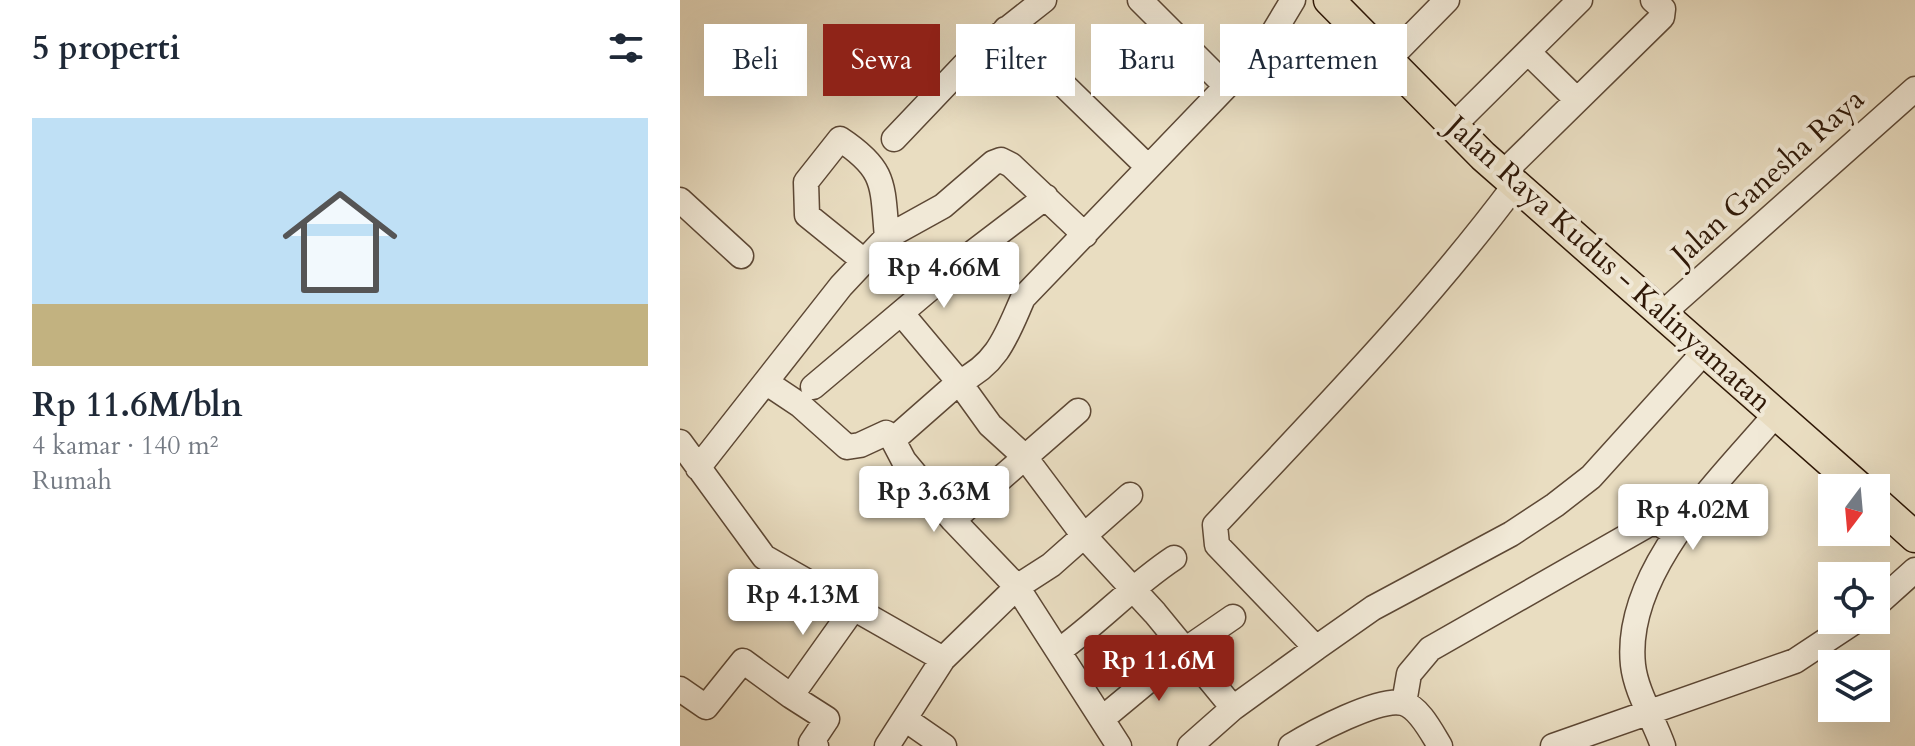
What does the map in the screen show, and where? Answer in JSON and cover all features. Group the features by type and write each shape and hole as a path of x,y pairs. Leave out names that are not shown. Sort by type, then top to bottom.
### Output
{"main road":[{"name":"Jalan Raya Kudus - Kalinyamatan","path":"1329,0 1353,24"},
{"name":"Jalan Raya Kudus - Kalinyamatan","path":"1407,79 1509,180 1844,474"},
{"path":"1890,515 1915,537"}],"street":[{"path":"1013,24 1044,0"},
{"path":"1140,0 1220,80"},
{"path":"1279,24 1293,0"},
{"path":"1407,41 1447,0"},
{"path":"1453,126 1580,0"},
{"path":"1316,648 1217,545 1215,525 1391,338 1509,180 1577,100 1662,17 1663,9 1653,0"},
{"path":"1528,52 1577,100"},
{"path":"894,139 956,74"},
{"name":"Jalan Ganesha Raya","path":"1663,313 1915,89"},
{"path":"893,440 959,382 997,355 1006,342 1023,298 1220,92"},
{"path":"1075,96 1148,167"},
{"path":"864,261 807,215 806,182 840,139 859,152 881,177 887,237"},
{"path":"698,468 864,261 887,237 943,206 1001,160 1085,235"},
{"path":"813,387 971,254 1046,197"},
{"path":"680,200 741,256"},
{"path":"902,314 959,382 990,425 1024,456 1084,536 1233,708"},
{"path":"1190,746 1233,708 1373,608 1511,534 1555,505 1591,477 1705,351"},
{"path":"767,383 800,405 847,447 860,445 886,433 893,440 904,461 930,487 953,520 1017,587 1119,746"},
{"path":"953,520 1078,411"},
{"path":"1663,746 1634,669 1633,635 1645,595 1675,534 1776,414"},
{"path":"680,442 764,557 943,659"},
{"path":"887,746 943,659 1017,587 1084,536 1130,495"},
{"path":"1404,703 1409,674 1430,649 1466,625 1649,524 1660,524 1675,534"},
{"path":"1060,650 1106,614 1130,588 1174,558"},
{"path":"1890,592 1915,570"},
{"path":"791,696 853,609"},
{"path":"1103,718 1185,650 1233,617"},
{"path":"1553,746 1795,661 1836,634"},
{"path":"680,689 706,707 743,661 827,719 811,743 816,746"},
{"path":"1291,746 1359,713 1385,704 1404,703 1416,712 1440,746"},
{"path":"905,719 944,746"}]}
